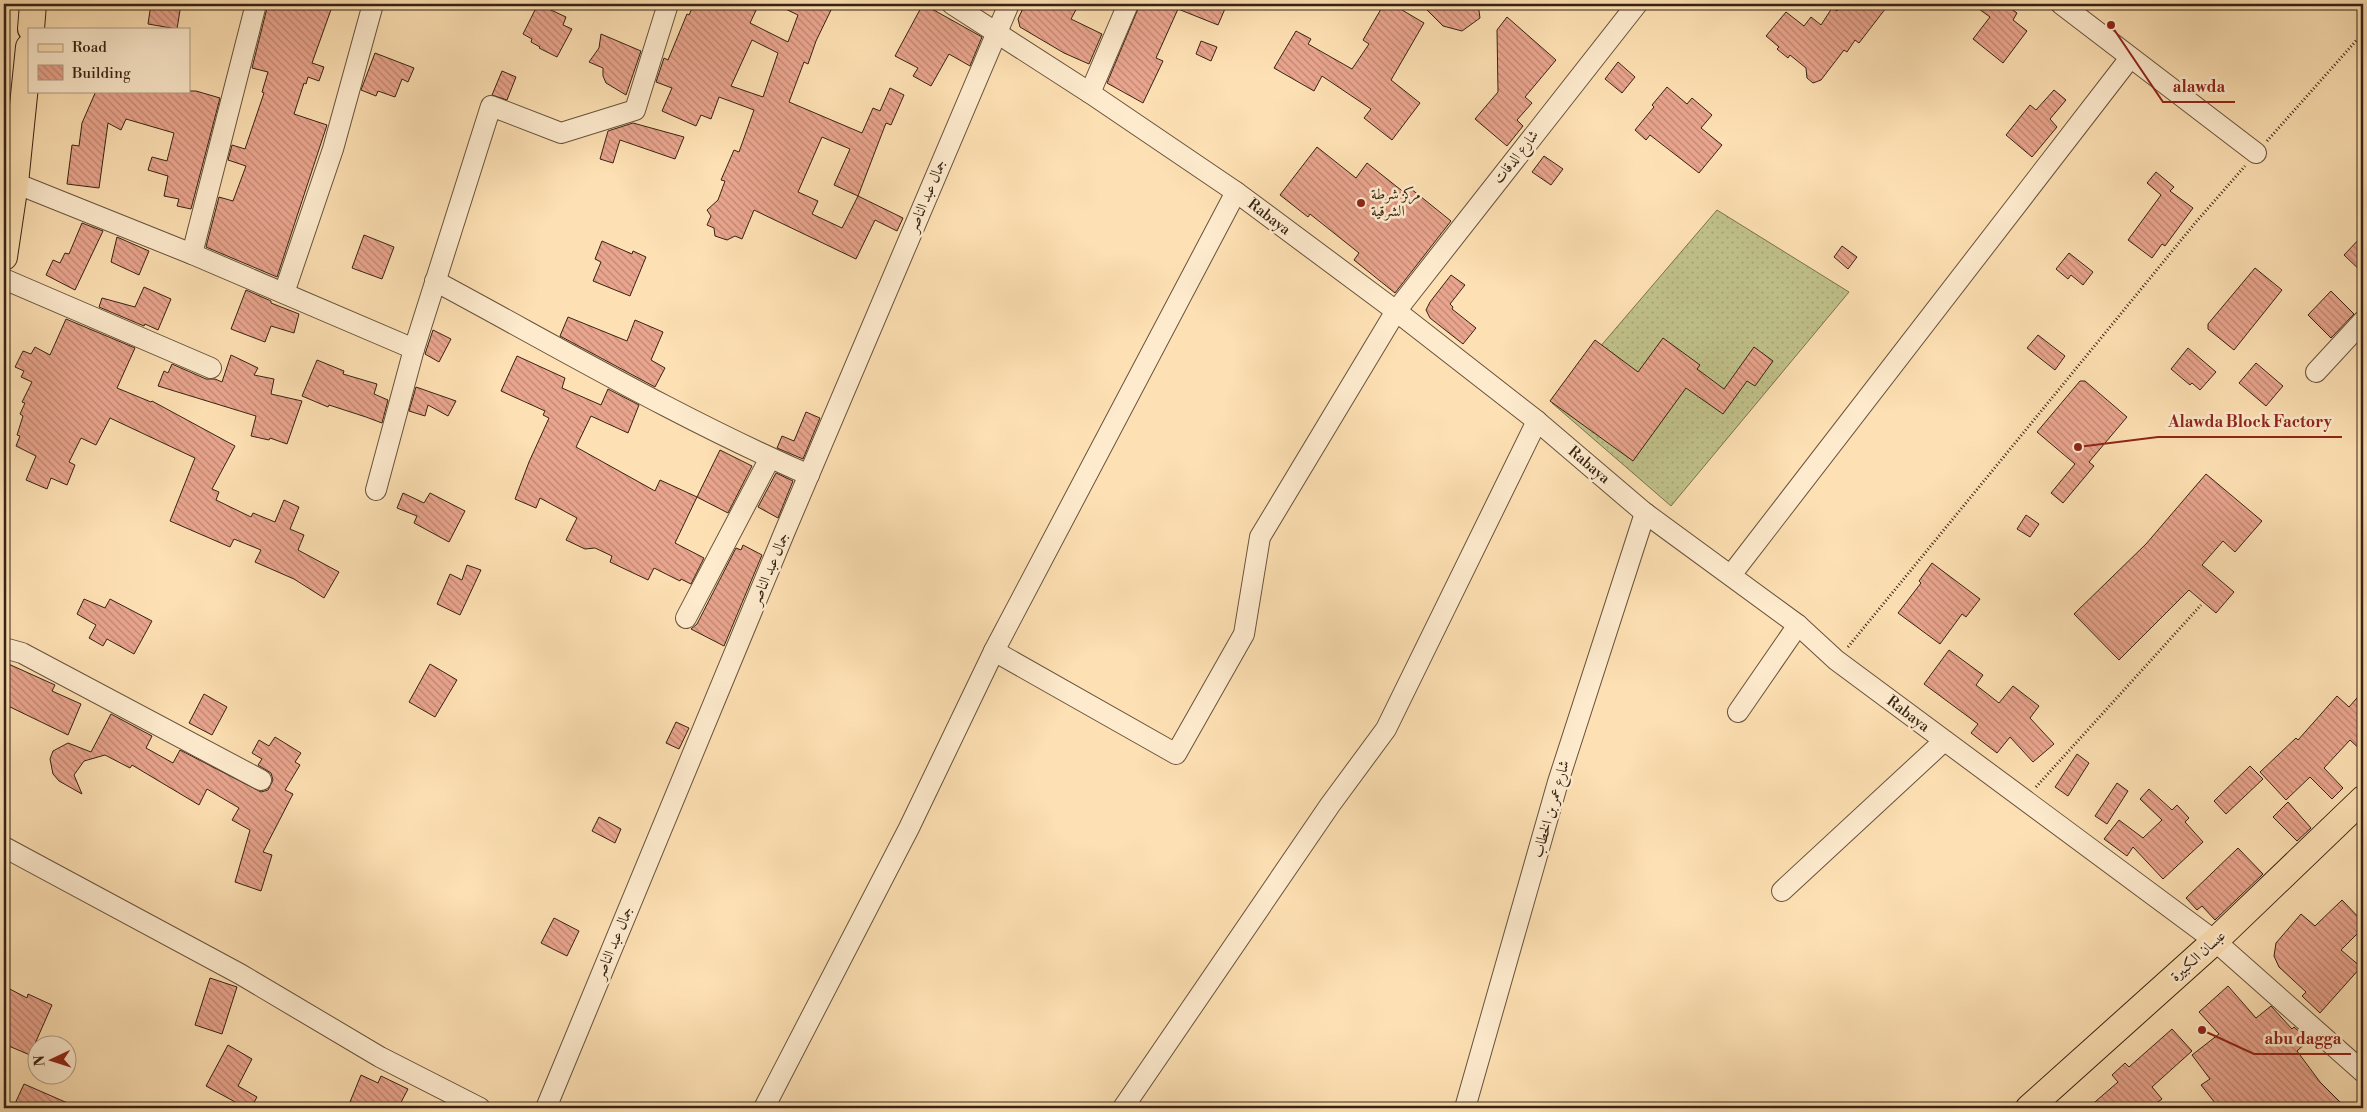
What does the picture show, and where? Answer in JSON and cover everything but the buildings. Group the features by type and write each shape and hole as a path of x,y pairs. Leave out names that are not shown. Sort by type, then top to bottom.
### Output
{"main road":[{"path":"30,28 33,4"},
{"path":"4,257 16,183 28,57"},
{"name":"عبسان الكبيرة","path":"2029,1108 2214,941 2363,799"}],"street":[{"path":"192,254 256,4"},
{"path":"284,293 333,149 373,4"},
{"path":"376,490 414,349 491,106 561,133 635,110 668,4"},
{"name":"Rabaya","path":"952,4 1090,93 1236,192 1396,311 1537,421 1645,513 1798,625 1836,660 1944,741 2026,799 2214,941 2363,1072"},
{"name":"جمال عبد الناصر","path":"548,1107 809,476 1009,4"},
{"path":"1090,93 1128,4"},
{"name":"شارع الدقات","path":"994,651 1176,754 1244,634 1260,537 1396,311 1637,4"},
{"path":"2061,4 2256,153"},
{"path":"1731,576 2130,58"},
{"path":"16,183 192,254 414,349"},
{"path":"764,1108 909,828 994,651 1098,457 1236,192"},
{"path":"4,278 211,368"},
{"path":"435,280 601,373 809,476"},
{"path":"2316,372 2363,322"},
{"path":"1122,1108 1330,805 1386,729 1537,421"},
{"path":"686,618 770,458"},
{"name":"شارع عمر بن الخطاب","path":"1465,1108 1558,782 1645,513"},
{"path":"1738,712 1798,625"},
{"path":"4,648 22,653 261,780"},
{"path":"1782,891 1944,741"},
{"path":"4,848 240,974 380,1056 480,1108"}],"path":[{"path":"1836,660 2196,222 2363,33"},
{"path":"2026,799 2201,605"}],"green space":[{"path":"1717,210 1849,292 1671,506 1552,403"}],"place":[{"name":"alawda","path":"2111,25"},
{"name":"مركز شرطة الشرقية","path":"1361,203"},
{"name":"Alawda Block Factory","path":"2078,447"},
{"name":"abu dagga","path":"2202,1030"}]}
